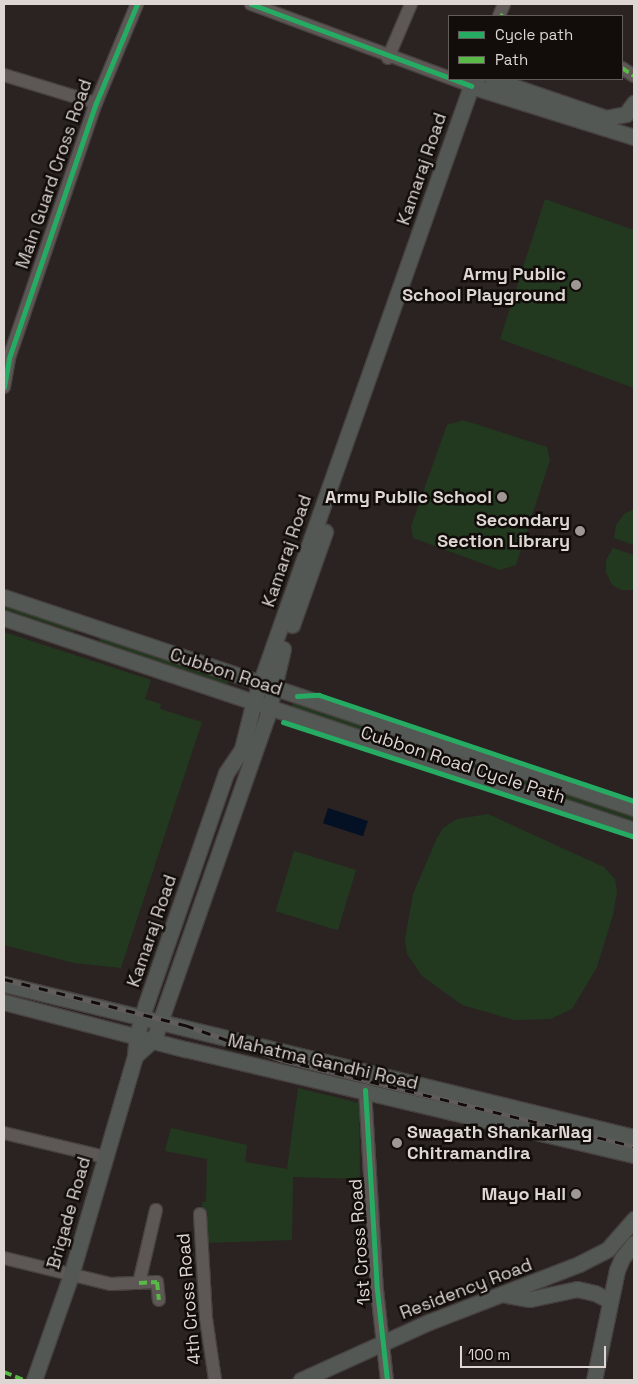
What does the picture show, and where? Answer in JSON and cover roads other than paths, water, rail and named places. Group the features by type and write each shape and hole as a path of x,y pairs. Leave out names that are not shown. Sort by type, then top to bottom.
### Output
{"main road":[{"path":"495,80 606,118 630,109"},
{"path":"476,83 634,137"},
{"name":"Kamaraj Road","path":"137,1035 226,774 242,749 254,701 277,667 319,534 476,83"},
{"path":"630,109 625,126 634,137"},
{"name":"Cubbon Road","path":"4,597 634,808"},
{"name":"Cubbon Road","path":"4,618 634,830"},
{"path":"83,644 90,626"},
{"name":"Kamaraj Road","path":"160,1024 270,706 267,684"},
{"path":"186,889 204,895"},
{"name":"Mahatma Gandhi Road","path":"4,984 160,1024 634,1137"},
{"name":"Mahatma Gandhi Road","path":"4,1002 154,1039 365,1096 634,1155"},
{"name":"Brigade Road","path":"136,1056 154,1039 160,1024"},
{"name":"Brigade Road","path":"34,1380 71,1275 136,1056 137,1035"},
{"name":"Residency Road","path":"310,1378 446,1315 505,1295 608,1249 634,1219"},
{"path":"594,1380 610,1300 622,1258 634,1243"},
{"path":"505,1295 530,1299 577,1289 595,1293 610,1300"}],"street":[{"name":"Main Guard Cross Road","path":"4,387 5,360 96,103 137,4"},
{"path":"251,4 388,58 448,75"},
{"path":"388,58 411,4"},
{"path":"623,69 634,76"},
{"path":"4,75 96,103"},
{"name":"1st Cross Road","path":"365,1096 382,1343 387,1380"},
{"path":"4,1133 105,1157"},
{"path":"139,1283 156,1210"},
{"name":"4th Cross Road","path":"200,1214 206,1318 215,1380"},
{"path":"4,1258 111,1284 158,1282 159,1300"}],"water":[{"path":"328,808 368,821 363,836 323,823"}],"railway":[{"path":"4,979 185,1025 283,1060 634,1146"}],"place":[{"name":"Army Public School Playground","path":"576,285"},
{"name":"Army Public School","path":"502,497"},
{"name":"Secondary Section Library","path":"580,531"},
{"name":"Swagath ShankarNag Chitramandira","path":"397,1143"},
{"name":"Mayo Hall","path":"576,1194"}]}
